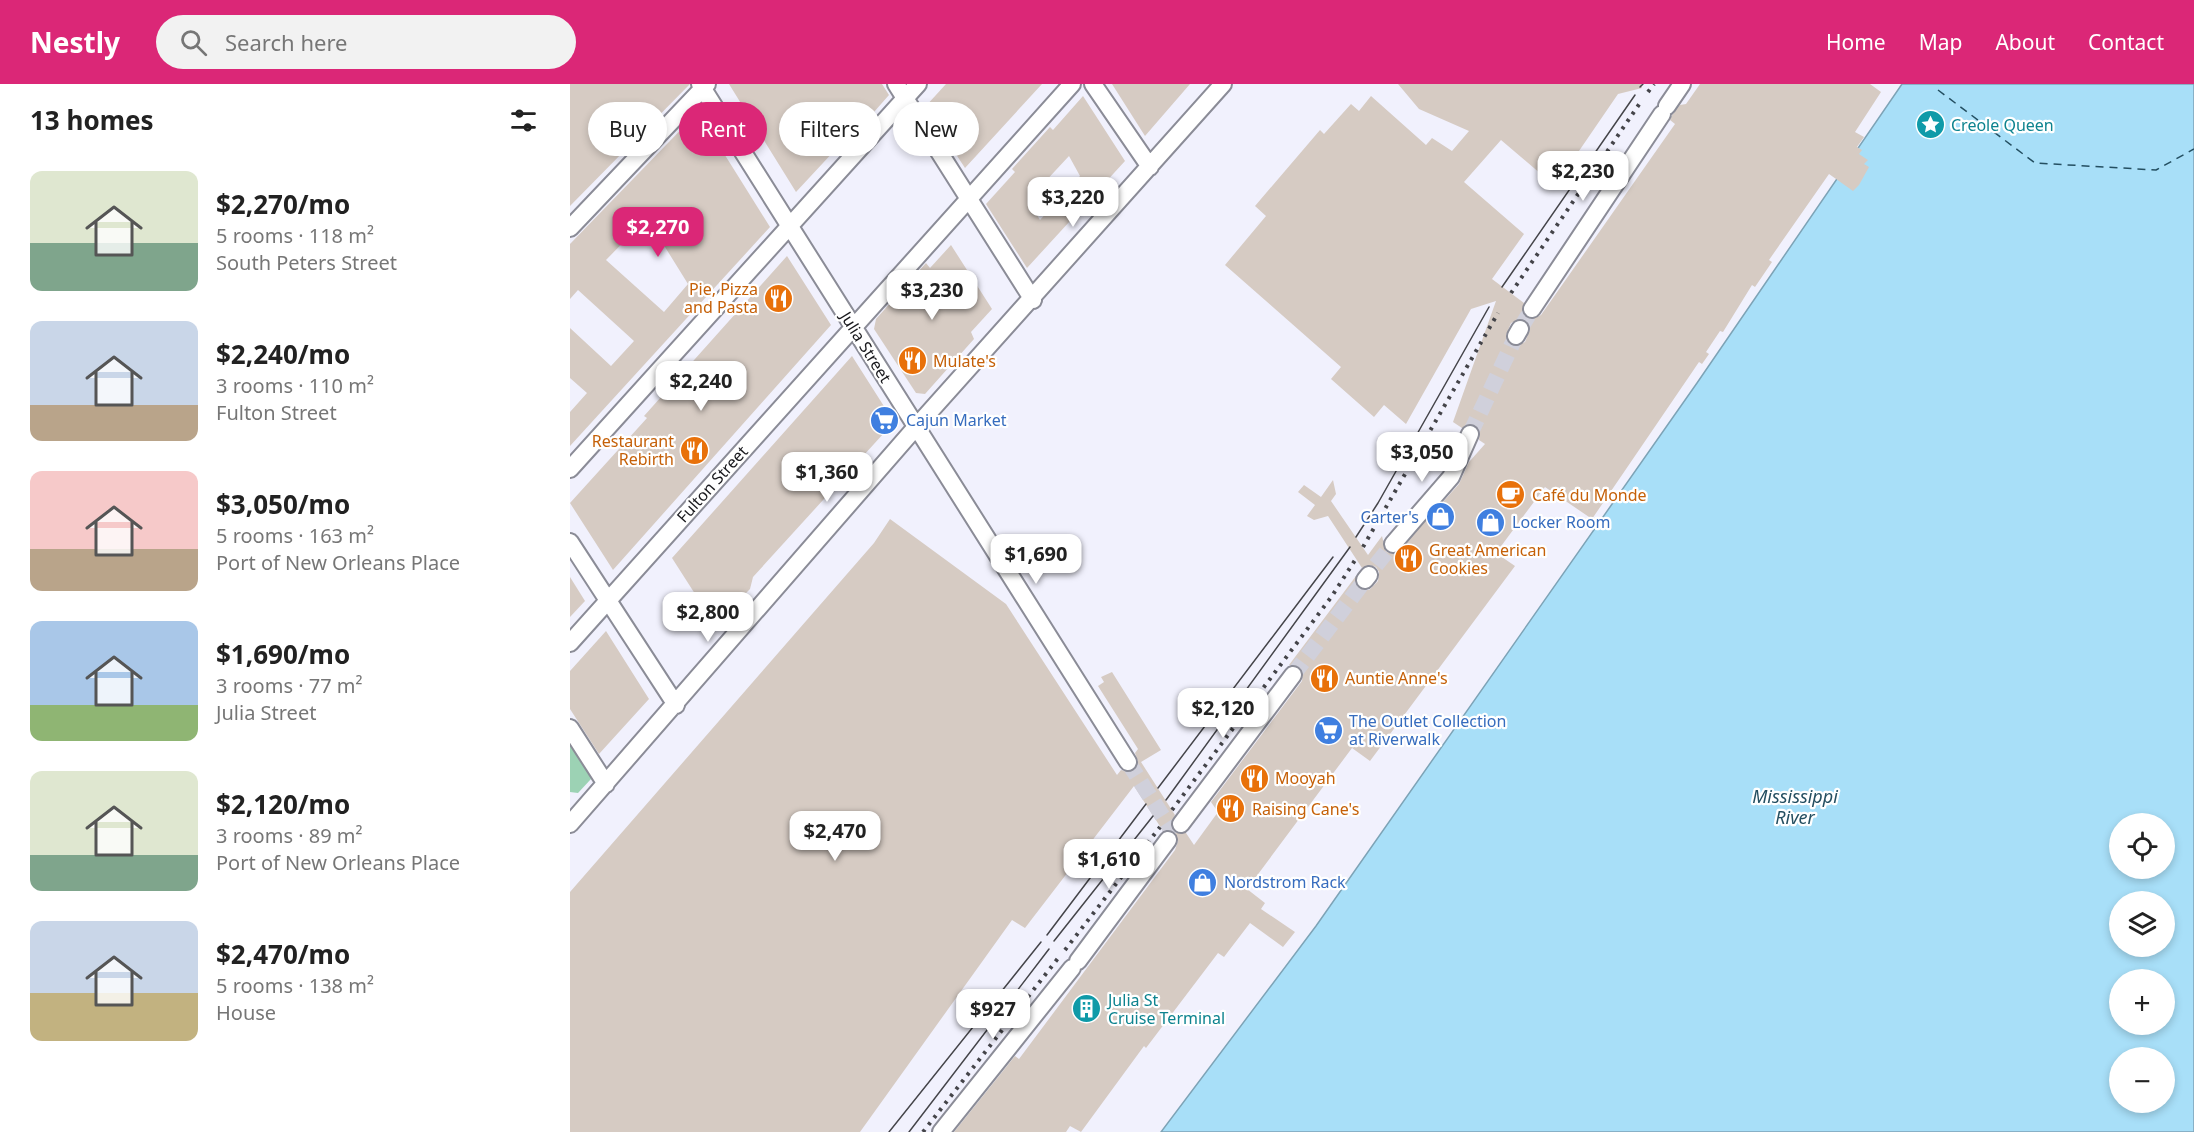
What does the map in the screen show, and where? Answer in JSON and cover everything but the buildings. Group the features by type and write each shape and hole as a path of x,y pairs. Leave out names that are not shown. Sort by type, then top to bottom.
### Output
{"street":[{"path":"570,469 789,226 901,91 918,84"},
{"name":"Fulton Street","path":"570,643 852,326 1072,84"},
{"path":"1093,84 1150,167"},
{"path":"571,819 606,784 916,427 1033,300 1223,84"},
{"path":"1532,309 1682,84"},
{"path":"570,228 704,86"},
{"name":"Julia Street","path":"704,86 789,226 1128,762"},
{"path":"901,91 1033,300"},
{"path":"1392,544 1451,477 1470,434"},
{"path":"570,542 676,705"},
{"path":"1181,824 1293,675"},
{"path":"570,728 606,784"},
{"path":"941,1132 1075,964 1168,840"}],"green space":[{"path":"570,740 589,770 591,779 578,793 570,792"}],"water":[{"name":"Mississippi River","path":"1902,84 2194,84 2194,1132 1161,1132 1316,926 1697,383"}],"ferry route":[{"path":"1938,90 2035,163 2156,170 2194,149"}],"tunnel":[{"path":"1520,329 1532,309"},
{"path":"1470,434 1516,336"},
{"path":"1376,565 1393,544"},
{"path":"1293,675 1365,580"},
{"path":"1128,762 1174,834"}],"tram line":[{"path":"1640,87 1643,84"},
{"path":"1502,287 1635,95"},
{"path":"1356,537 1378,503 1489,307"},
{"path":"1166,800 1350,547"},
{"path":"1158,788 1333,557"},
{"path":"1047,935 1146,804"},
{"path":"1054,941 1153,816"},
{"path":"889,1132 1041,942"},
{"path":"909,1132 1049,949"}],"railway":[{"path":"1648,92 1654,84"},
{"path":"1511,293 1642,100"},
{"path":"1363,547 1498,313"},
{"path":"1172,810 1332,596 1357,557"},
{"path":"1065,950 1160,827"},
{"path":"923,1132 1059,957"}],"place":[{"name":"Creole Queen","path":"1930,125"},
{"name":"Pie, Pizza and Pasta","path":"779,298"},
{"name":"Mulate's","path":"912,361"},
{"name":"Cajun Market","path":"885,420"},
{"name":"Restaurant Rebirth","path":"695,450"},
{"name":"Café du Monde","path":"1511,495"},
{"name":"Carter's","path":"1440,517"},
{"name":"Locker Room","path":"1491,522"},
{"name":"Great American Cookies","path":"1408,559"},
{"name":"Auntie Anne's","path":"1324,678"},
{"name":"The Outlet Collection at Riverwalk","path":"1328,730"},
{"name":"Mooyah","path":"1254,778"},
{"name":"Raising Cane's","path":"1231,809"},
{"name":"Nordstrom Rack","path":"1203,882"},
{"name":"Julia St Cruise Terminal","path":"1087,1009"}]}
